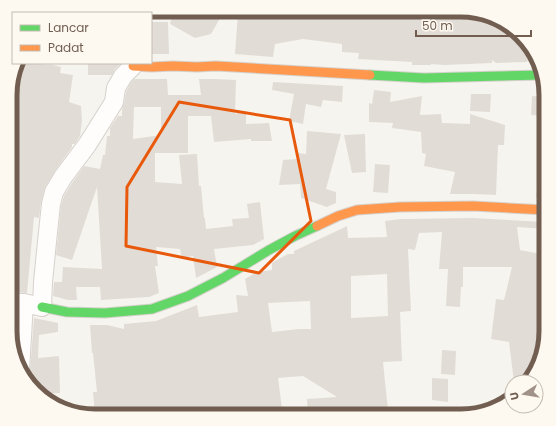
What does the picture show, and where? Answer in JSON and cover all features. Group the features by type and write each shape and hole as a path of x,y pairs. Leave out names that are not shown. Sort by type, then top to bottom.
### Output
{"street":[{"path":"42,307 48,232 54,192 63,177 87,145 114,102 116,88 123,76 133,64 152,67 216,66 424,78 536,75"},
{"path":"19,346 17,303 67,312 105,313 152,308 188,296 223,278 295,236 338,216 358,210 400,207 473,206 539,210"}],"highlighted area":[{"path":"179,102 290,120 311,221 259,273 126,246 127,187"}],"building":[{"path":"172,17 221,17 211,34 195,38 170,24"},
{"path":"238,17 466,17 491,23 504,30 523,48 531,61 496,63 492,60 492,63 412,65 412,62 358,59 359,53 342,52 342,44 303,39 275,44 273,57 235,54"},
{"path":"152,22 168,22 169,54 152,54"},
{"path":"24,64 53,65 61,67 60,73 73,75 69,102 81,106 82,121 80,136 75,144 72,144 72,147 45,187 39,218 34,217 27,293 17,292 18,85"},
{"path":"88,64 120,64 112,75 88,75"},
{"path":"135,79 167,79 168,95 201,95 199,79 236,80 235,114 246,111 246,124 269,123 272,141 251,141 251,139 214,142 211,116 188,116 188,153 155,153 155,182 182,184 179,155 197,154 199,186 201,186 206,229 233,226 232,219 249,218 247,204 260,202 264,239 253,245 214,249 217,267 196,278 193,256 182,258 180,249 156,247 158,266 155,266 159,293 149,297 101,300 100,287 76,287 77,300 68,300 53,296 54,282 62,282 63,267 102,269 97,187 72,260 56,255 61,206 64,196 84,166 100,169 103,155 105,155 107,136 110,136 110,128 118,116 122,116 126,92 131,82","holes":["134,107 161,107 161,135 133,139"]},
{"path":"273,82 343,86 342,102 323,100 321,107 306,104 303,124 289,121 294,94 272,90"},
{"path":"374,90 391,92 390,102 422,96 420,115 441,114 442,123 470,124 470,114 505,125 504,145 498,145 496,195 450,194 455,172 424,166 426,154 422,153 421,132 392,128 393,123 369,122 369,103 372,104"},
{"path":"471,94 491,94 490,112 470,111"},
{"path":"532,96 539,96 539,116 531,115"},
{"path":"307,131 341,134 326,189 336,192 336,203 327,207 301,198 300,184 279,185 283,160 298,159 297,153 306,154"},
{"path":"365,134 366,172 352,173 344,135"},
{"path":"375,164 390,165 388,193 373,192"},
{"path":"537,190 539,190 539,197 536,197"},
{"path":"473,218 539,222 539,229 517,227 520,250 539,254 539,336 533,361 526,374 513,374 509,342 491,339 496,299 504,300 512,267 463,267 463,287 461,287 460,307 446,306 448,269 439,269 442,232 419,233 415,250 408,249 411,311 400,312 402,361 383,362 388,409 308,409 307,399 337,397 303,376 278,378 282,409 94,409 93,392 97,392 90,325 107,325 124,329 124,324 156,321 197,305 199,317 238,312 236,295 248,296 245,279 257,272 272,270 272,263 288,254 294,254 294,251 347,226 348,238 387,237 385,221 401,219","holes":["387,274 388,316 351,318 351,276","310,301 311,329 272,332 268,303"]},
{"path":"34,318 58,323 58,332 39,335 38,358 59,356 60,393 49,394 33,378 29,373"},
{"path":"442,350 456,351 455,375 441,374"},
{"path":"432,378 448,379 448,402 432,400"}],"traffic: fast":[{"path":"370,75 424,78 536,75"},
{"path":"42,307 67,312 105,313 152,309 188,296 223,278 269,250 317,226"}],"traffic: slow":[{"path":"133,66 216,66 370,75"},
{"path":"317,226 338,216 357,210 400,207 473,206 539,210"}]}
